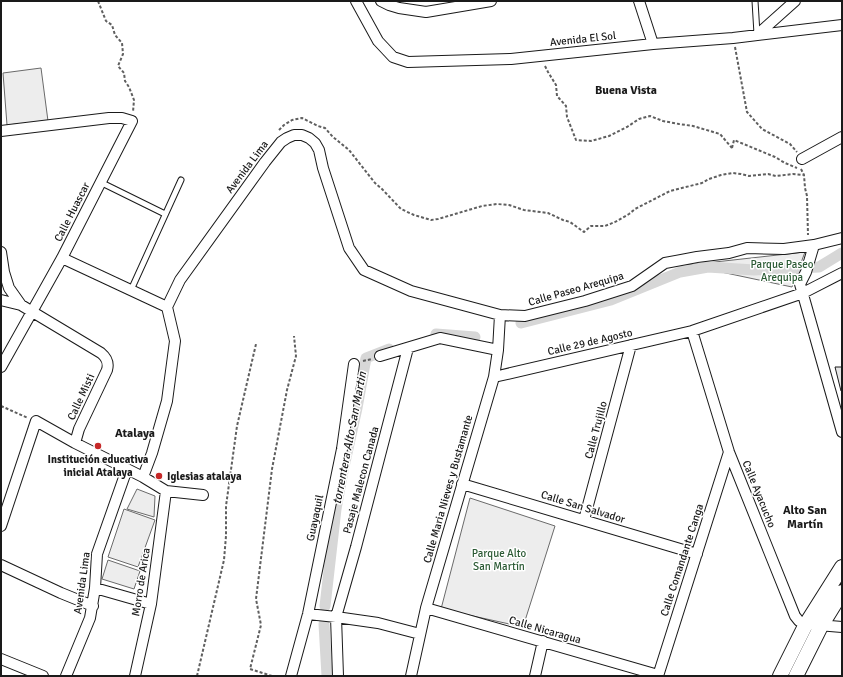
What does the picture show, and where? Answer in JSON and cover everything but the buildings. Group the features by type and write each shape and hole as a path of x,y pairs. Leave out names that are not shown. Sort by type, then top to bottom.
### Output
{"street":[{"name":"Avenida El Sol","path":"356,1 378,41 393,57 408,62 511,59 653,44 733,38 842,25"},
{"path":"382,1 399,8 426,12 491,1"},
{"path":"639,1 653,44"},
{"path":"757,35 795,1"},
{"path":"1,131 109,118 122,118 132,121"},
{"name":"Calle Huascar","path":"1,367 62,258 132,121"},
{"name":"Avenida Lima","path":"167,307 180,280 281,142 294,135 302,135 315,143 319,150 323,168 349,248 364,270 412,291 500,315"},
{"path":"802,164 842,137"},
{"name":"Calle Paseo Arequipa","path":"500,315 525,316 592,299 632,286 665,263 729,253 747,248 784,249 810,246 842,238"},
{"path":"810,246 806,272 800,284 842,432"},
{"path":"1,252 4,272 9,288 21,305"},
{"path":"62,258 167,307 175,341 167,401 152,453 143,477"},
{"name":"Calle 29 de Agosto","path":"494,377 692,331 803,293 842,273"},
{"path":"1,300 21,305 31,311"},
{"name":"Calle Misti","path":"31,311 104,355 108,362 107,370 79,429 75,443"},
{"name":"Calle Maria Nieves y Bustamante","path":"411,676 426,608 494,377 498,350 500,315"},
{"name":"Calle Ayacucho","path":"692,331 729,452 795,616 799,621 806,624"},
{"path":"380,356 440,338 498,350"},
{"name":"Calle Trujillo","path":"584,520 631,345"},
{"name":"Pasaje Malecon Canada","path":"338,676 336,617 356,547 408,348"},
{"name":"Guayaquil","path":"291,676 308,614 342,449 354,364"},
{"path":"1,526 36,421 75,443 143,477 166,491 203,495"},
{"name":"Calle Comandante Canga","path":"658,675 729,452"},
{"name":"Avenida Lima","path":"66,676 90,618 95,588 97,554 127,469"},
{"name":"Calle San Salvador","path":"462,484 697,554"},
{"name":"Morro de Arica","path":"135,676 151,604 166,491"},
{"path":"1,565 92,606"},
{"path":"780,676 806,624 842,567"},
{"path":"95,588 151,604"},
{"path":"796,676 821,626 842,592"},
{"name":"Calle Nicaragua","path":"426,608 658,675"},
{"path":"308,614 378,623 420,634"},
{"path":"806,624 842,627"},
{"path":"534,676 543,642"},
{"path":"1,659 42,676"}],"lane":[{"path":"755,1 757,35"},
{"path":"131,290 181,180"},
{"path":"100,182 165,214"}],"path":[{"path":"98,1 106,21 112,25 115,35 122,43 123,54 118,66 124,73 125,81 134,100 132,121"},
{"path":"733,38 746,112 762,129 790,144 802,164 804,188 807,196 808,233 810,246"},
{"path":"541,56 556,85 557,96 566,106 567,117 576,140 590,141 609,136 627,127 639,118 650,116 663,121 693,126 720,134 732,148 734,140 796,168 802,164"},
{"path":"279,131 284,125 292,120 302,118 325,128 333,137 349,150 375,183 402,209 414,215 431,220 482,206 497,204 509,205 524,210 548,213 570,222 584,232 591,226 605,226 614,222 635,209 670,191 702,184 709,179 721,175 733,173 749,176 768,174 776,176 793,174 804,176"},
{"path":"272,676 250,669 261,625 256,599 272,469 287,390 296,356 294,336"},
{"path":"197,676 224,560 226,506 237,426 256,344"},
{"path":"354,364 380,356"},
{"path":"1,406 36,421"}],"shaded area":[{"path":"41,68 48,121 7,125 3,73"},
{"name":"Parque Paseo Arequipa","path":"805,252 792,287 688,265"},
{"path":"137,489 155,496 154,517 127,509"},
{"name":"Parque Alto San Martín","path":"470,498 555,526 523,627 441,609"},
{"path":"124,509 155,520 138,567 108,557"},
{"path":"108,560 140,571 134,589 102,579"}],"waterway":[{"name":"torrentera Alto San Martin","path":"521,323 611,300 680,272 708,267 754,270 819,267 842,253"},
{"name":"torrentera Alto San Martin","path":"436,334 475,337"},
{"name":"torrentera Alto San Martin","path":"325,606 336,509 366,358 389,349"},
{"name":"torrentera Alto San Martin","path":"324,624 327,676"}],"place":[{"name":"Institución educativa inicial Atalaya","path":"98,446"},
{"name":"Iglesias atalaya","path":"159,476"}],"district":[{"name":"Buena Vista","path":"626,90"},
{"name":"Atalaya","path":"135,433"},
{"name":"Alto San Martín","path":"805,517"}]}
